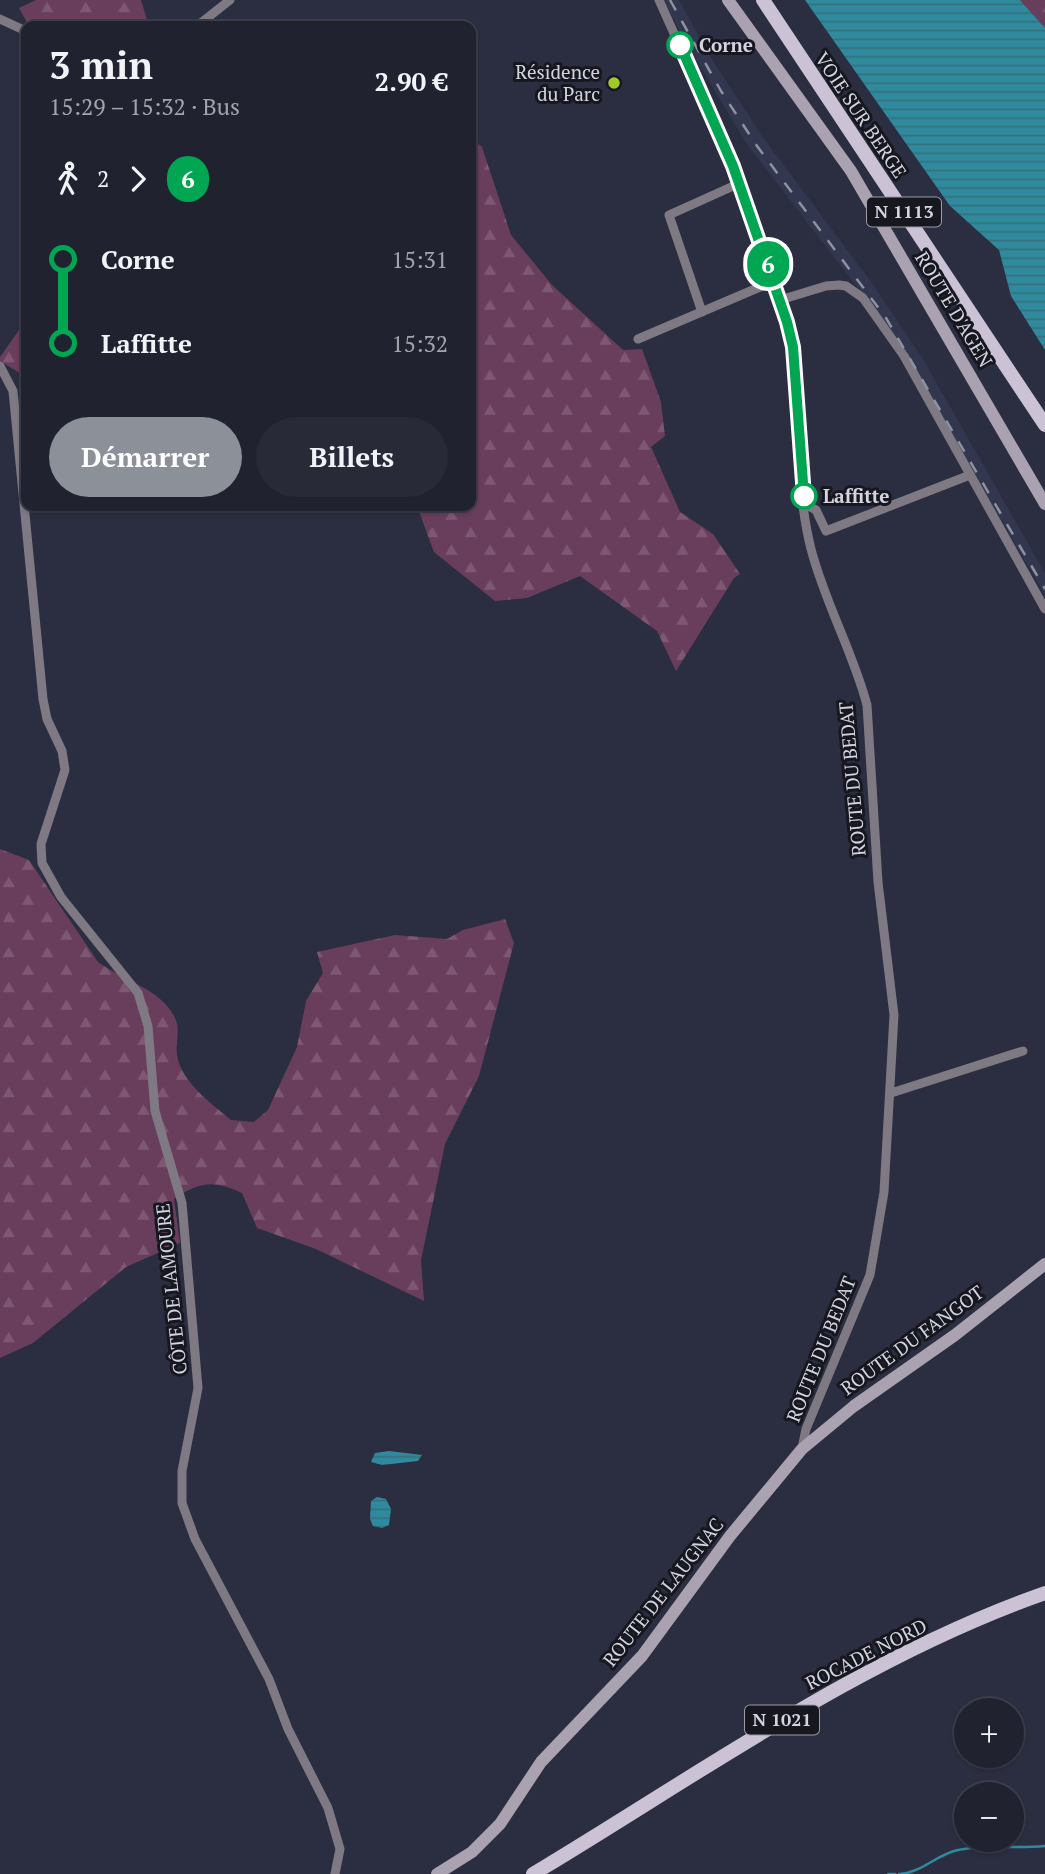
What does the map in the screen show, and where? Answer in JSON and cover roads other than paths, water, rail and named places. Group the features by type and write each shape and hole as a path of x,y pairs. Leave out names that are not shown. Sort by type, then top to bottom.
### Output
{"main road":[{"name":"VOIE SUR BERGE","path":"763,0 1045,425"},
{"name":"ROCADE NORD","path":"533,1874 835,1689 904,1653 1045,1593"}],"street":[{"path":"203,21 230,0"},
{"name":"ROUTE DU BEDAT","path":"659,0 740,183 780,300 793,347 805,504 811,547 821,580 860,678 867,705 878,882 892,988 891,1093 884,1192 870,1275 806,1429 802,1449"},
{"name":"ROUTE D'AGEN","path":"728,0 850,170 1045,504"},
{"path":"0,19 21,29"},
{"path":"702,312 668,215 740,183"},
{"path":"638,339 774,281"},
{"path":"780,300 826,286 839,285 846,286 863,298 904,356 1045,609"},
{"name":"CÔTE DE LAMOURE","path":"0,366 13,391 21,474"},
{"path":"805,504 812,505 826,531 970,475"},
{"name":"CÔTE DE LAMOURE","path":"25,511 42,692 46,714 62,751 65,770 41,844 40,858 61,897 128,978 144,1007 155,1111 182,1203 198,1388 182,1471 182,1503 195,1539 263,1669 288,1730 328,1808 340,1849 335,1874"},
{"path":"891,1093 1023,1051"},
{"name":"ROUTE DU FANGOT","path":"802,1449 854,1406 955,1335 1045,1264"},
{"name":"ROUTE DE LAUGNAC","path":"437,1874 472,1852 500,1824 541,1762 642,1656 730,1536 802,1449"}],"water":[{"path":"805,0 1020,0 1045,28 1045,350 1011,296 999,250 950,206"},
{"path":"389,1451 422,1455 418,1461 382,1465 371,1462 375,1453"},
{"path":"377,1497 386,1499 391,1509 389,1525 382,1528 373,1526 370,1519 371,1501"}],"waterway":[{"path":"899,1874 915,1871 958,1850 1045,1846"},
{"path":"888,1874 895,1874"}],"railway":[{"path":"670,0 721,91 757,146 886,318 1045,589"}],"place":[{"name":"Corne","path":"680,45"},
{"name":"Résidence du Parc","path":"614,83"},
{"name":"Laffitte","path":"804,496"}]}
